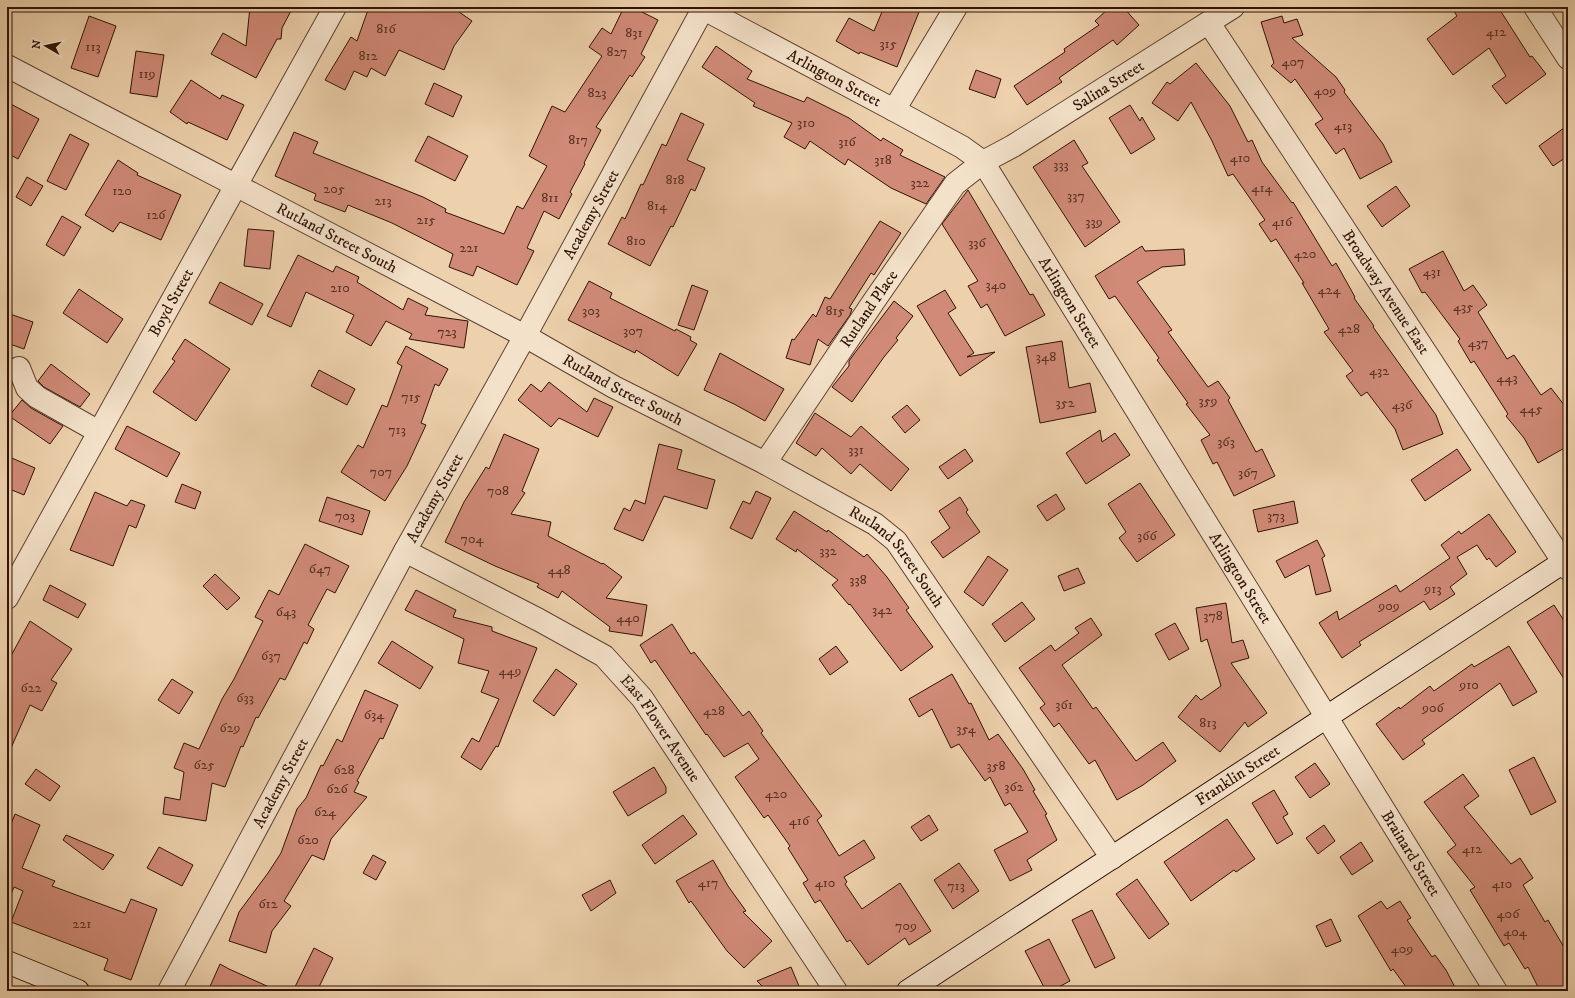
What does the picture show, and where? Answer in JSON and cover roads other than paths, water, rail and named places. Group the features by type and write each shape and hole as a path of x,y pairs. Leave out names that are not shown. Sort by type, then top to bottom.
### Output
{"street":[{"name":"Boyd Street","path":"7,598 235,185 336,7"},
{"path":"894,110 956,7"},
{"name":"Salina Street","path":"983,162 1013,146 1233,7"},
{"path":"1535,7 1568,58"},
{"name":"Arlington Street","path":"702,8 962,147 983,162 1326,717"},
{"name":"Academy Street","path":"169,991 405,551 525,336 702,8"},
{"name":"Broadway Avenue East","path":"1209,23 1566,563"},
{"name":"Rutland Street South","path":"7,66 525,336 614,387 765,463 875,524 896,541 1112,858"},
{"name":"Rutland Place","path":"765,463 874,300 955,184 983,162"},
{"path":"19,368 28,388 37,397 99,432"},
{"name":"East Flower Avenue","path":"405,551 539,620 604,656 642,698 836,991"},
{"name":"Franklin Street","path":"908,991 1326,717 1566,563"},
{"name":"Brainard Street","path":"1326,717 1496,991"},
{"path":"7,962 78,991"}]}
